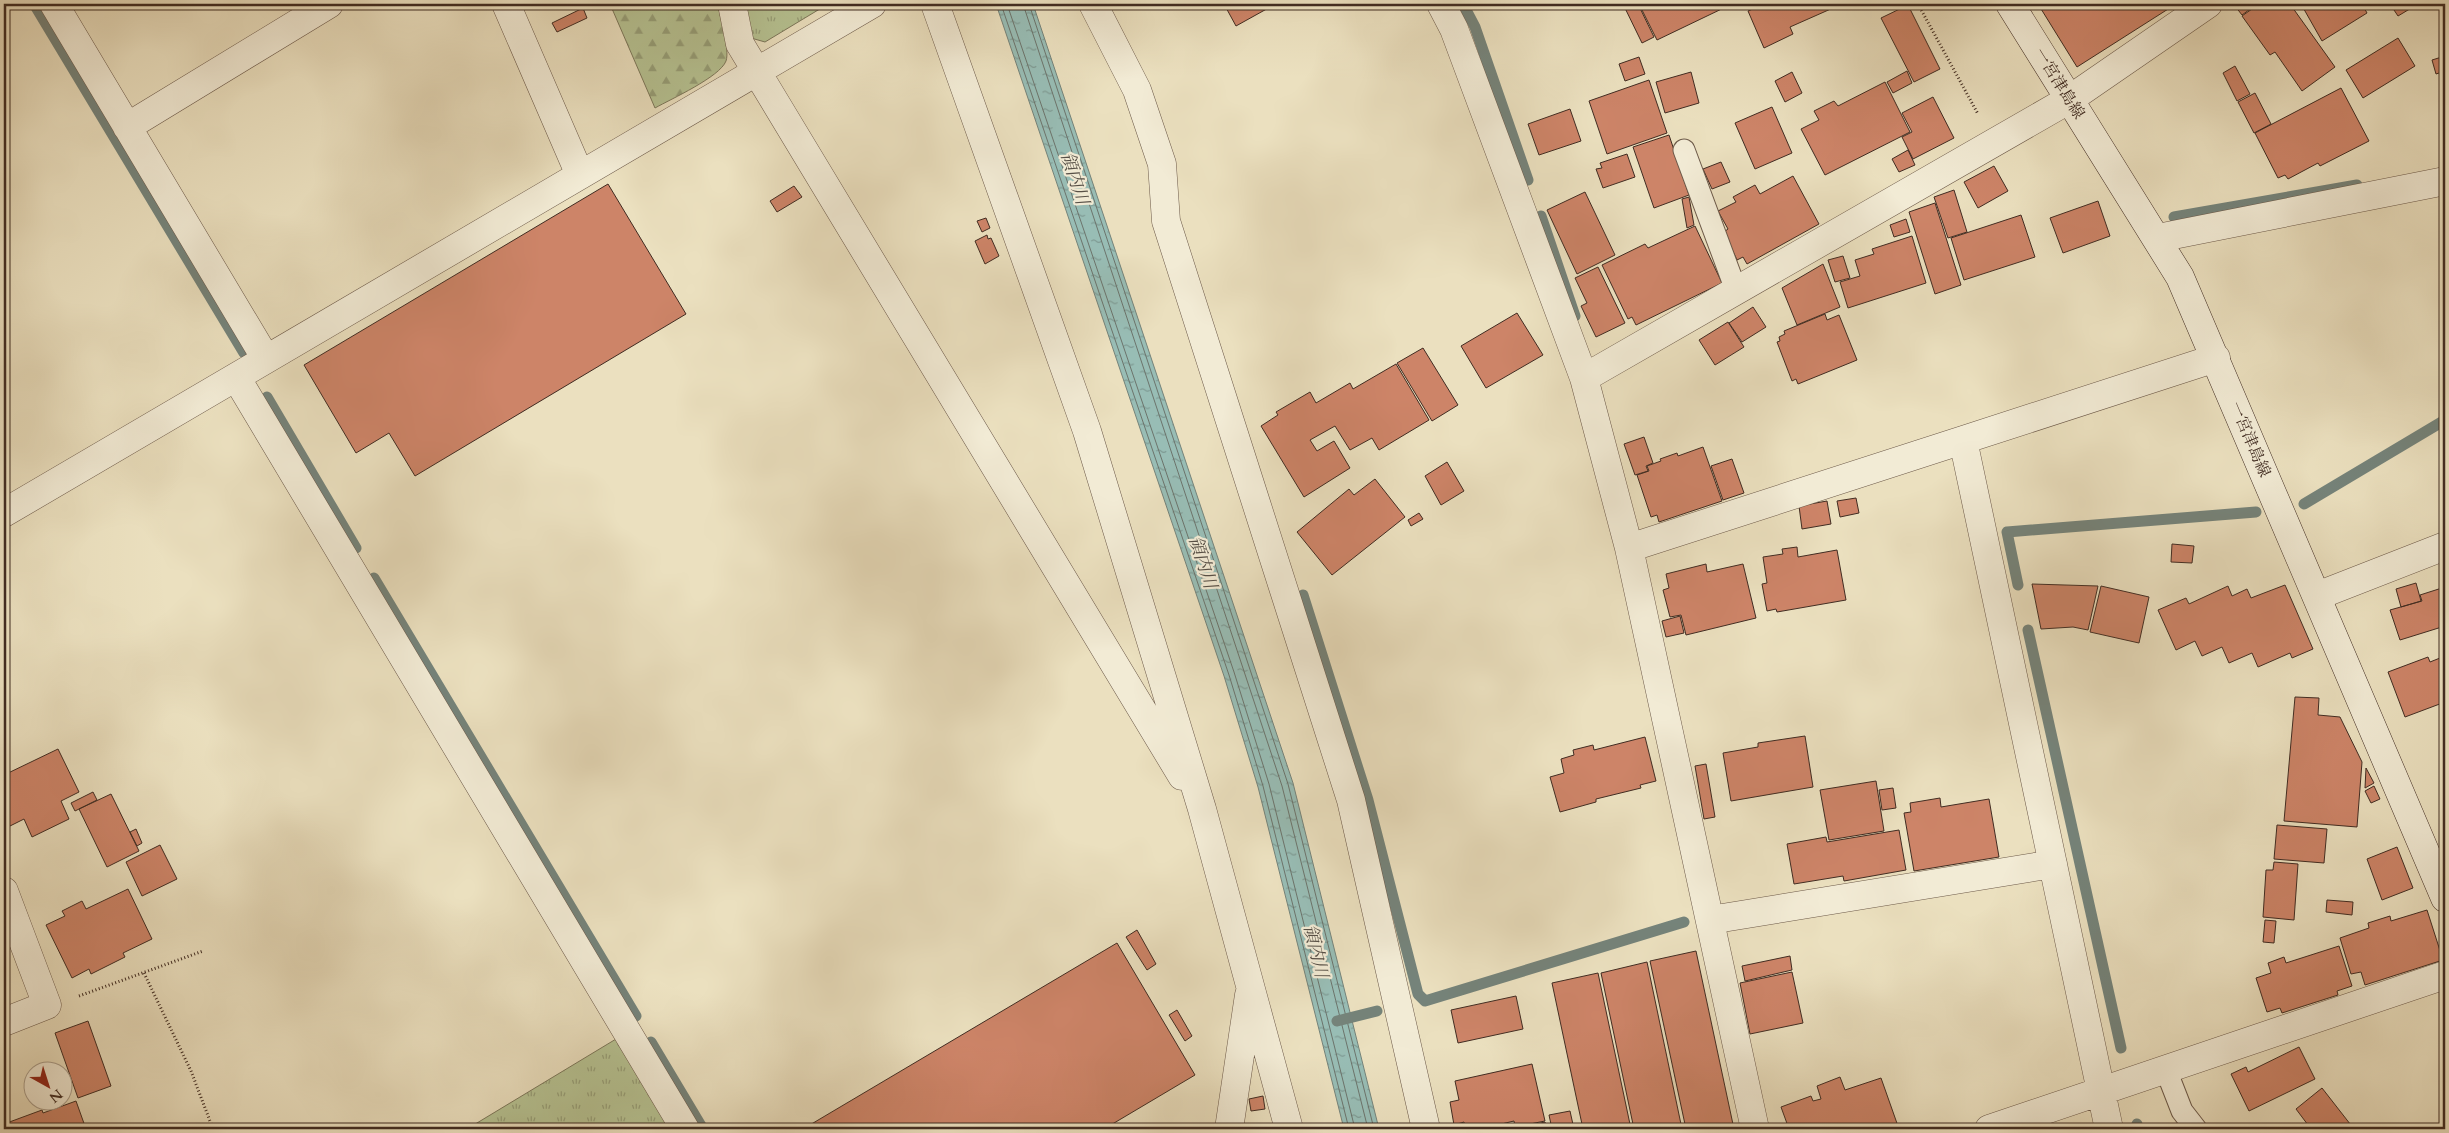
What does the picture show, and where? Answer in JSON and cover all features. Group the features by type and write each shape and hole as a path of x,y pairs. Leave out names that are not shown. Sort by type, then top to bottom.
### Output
{"street":[{"path":"54,4 266,359"},
{"path":"127,127 328,4"},
{"path":"506,4 580,175"},
{"path":"732,4 740,44 756,72 1202,809"},
{"path":"4,513 872,4"},
{"path":"935,4 1087,431 1202,809 1289,1129"},
{"path":"1093,4 1137,90 1162,164 1166,222 1351,800 1426,1129"},
{"path":"1441,4 1454,29 1584,378 1629,548 1755,1129"},
{"name":"一宮津島線","path":"2010,4 2158,238 2180,277 2445,898"},
{"path":"1584,378 2070,99 2208,4"},
{"path":"2158,238 2445,181"},
{"path":"1629,548 2216,358"},
{"path":"236,377 685,1129"},
{"path":"1963,440 2109,1129"},
{"path":"2317,596 2445,546"},
{"path":"1710,920 2053,864"},
{"path":"4,891 47,1005 4,1022"},
{"path":"1989,1129 2445,975"},
{"path":"1229,1129 1250,985"}],"lane":[{"path":"1684,150 1736,290"},
{"path":"2166,1070 2182,1111 2196,1129"}],"path":[{"path":"1918,4 1994,143"},
{"path":"47,1005 55,1005 203,951"},
{"path":"144,973 191,1071 213,1129"}],"green space":[{"path":"610,4 718,4 726,42 726,61 715,74 705,81 655,108"},
{"path":"745,4 828,4 765,42 751,38"},
{"path":"621,1036 676,1129 467,1129"}],"water":[{"name":"領内川","path":"996,4 1033,4 1293,783 1379,1129 1344,1129 1258,787 1224,676"}],"building":[{"path":"1224,4 1270,4 1272,6 1236,26"},
{"path":"1623,4 1638,4 1654,37 1642,43"},
{"path":"1639,4 1732,4 1657,40"},
{"path":"1765,4 1842,4 1790,27 1793,34 1764,48 1748,11"},
{"path":"2038,4 2176,4 2077,67"},
{"path":"2238,4 2257,4 2242,15 2235,6"},
{"path":"2259,4 2290,4 2335,67 2302,91 2275,52 2270,55 2242,16"},
{"path":"2301,4 2362,4 2367,13 2322,41"},
{"path":"2390,4 2418,4 2398,16"},
{"path":"1908,5 1940,69 1914,82 1881,18"},
{"path":"583,8 587,18 557,32 552,23"},
{"path":"2398,38 2415,66 2363,98 2346,70"},
{"path":"2445,56 2445,71 2436,74 2432,60"},
{"path":"1639,57 1645,74 1625,81 1619,64"},
{"path":"2235,66 2250,94 2237,101 2223,73"},
{"path":"1907,71 1912,83 1893,93 1887,82"},
{"path":"1691,72 1699,103 1665,113 1656,82"},
{"path":"1792,72 1802,93 1785,102 1775,81"},
{"path":"1649,80 1667,133 1607,154 1589,101"},
{"path":"1885,82 1910,132 1825,175 1801,129 1819,120 1814,111 1834,101 1838,106"},
{"path":"2341,88 2369,141 2320,166 2318,163 2288,179 2285,175 2278,178 2255,133"},
{"path":"2255,93 2271,124 2254,133 2238,102"},
{"path":"1933,97 1954,138 1913,159 1902,137 1912,132 1902,113"},
{"path":"1772,107 1792,153 1755,169 1735,123"},
{"path":"1570,109 1581,141 1539,155 1528,124"},
{"path":"1669,135 1689,195 1654,208 1633,147"},
{"path":"1908,150 1915,165 1899,172 1892,159"},
{"path":"1627,154 1635,177 1603,188 1596,169 1602,168 1600,163"},
{"path":"1721,162 1730,182 1712,189 1703,169"},
{"path":"1994,166 2008,191 1978,208 1964,182"},
{"path":"1793,176 1819,224 1747,264 1743,257 1737,260 1724,232 1728,229 1718,211 1736,202 1733,197 1755,185 1760,194"},
{"path":"608,184 686,314 415,476 389,433 356,453 304,365"},
{"path":"794,186 802,197 777,212 770,201"},
{"path":"1954,190 1967,232 1948,238 1934,197"},
{"path":"1585,192 1615,255 1577,274 1547,210"},
{"path":"1689,197 1694,225 1687,228 1682,199"},
{"path":"2098,201 2110,236 2063,253 2050,218"},
{"path":"1935,203 1961,285 1935,294 1909,212"},
{"path":"2021,215 2035,257 1964,280 1951,238"},
{"path":"986,218 990,228 982,232 977,221"},
{"path":"1906,219 1910,232 1894,237 1890,225"},
{"path":"1695,226 1722,283 1636,325 1632,317 1628,319 1602,265 1645,244 1648,248"},
{"path":"987,235 988,239 991,238 999,256 985,264 975,241"},
{"path":"1912,236 1926,283 1848,308 1840,282 1860,276 1855,260 1874,254 1872,249"},
{"path":"1843,256 1850,278 1835,282 1828,260"},
{"path":"1823,264 1840,307 1797,325 1782,288"},
{"path":"1598,267 1625,323 1596,337 1581,306 1587,303 1575,278"},
{"path":"1753,307 1766,327 1742,342 1729,323"},
{"path":"1517,313 1543,355 1486,388 1461,346"},
{"path":"1825,314 1827,320 1839,315 1857,360 1798,384 1796,379 1792,381 1777,342 1780,341 1779,337 1785,334 1784,331"},
{"path":"1728,322 1744,347 1715,365 1699,340"},
{"path":"1423,348 1458,405 1432,421 1397,363"},
{"path":"1396,364 1429,420 1379,450 1372,438 1350,450 1335,426 1310,440 1317,451 1334,441 1350,468 1304,497 1261,426 1278,415 1276,412 1310,392 1316,403 1350,383 1353,389"},
{"path":"1644,437 1653,463 1646,466 1648,471 1635,475 1624,444"},
{"path":"1703,447 1722,501 1659,522 1657,515 1651,517 1637,475 1649,471 1647,466 1661,461 1660,459 1677,453 1678,456"},
{"path":"1732,459 1744,493 1723,500 1711,466"},
{"path":"1447,462 1464,491 1441,505 1425,476"},
{"path":"1375,479 1405,517 1332,575 1297,532 1349,489 1354,495"},
{"path":"1856,498 1859,513 1840,517 1837,501"},
{"path":"1827,501 1831,524 1802,529 1799,506"},
{"path":"1419,513 1423,519 1411,526 1408,520"},
{"path":"2172,544 2194,546 2192,563 2171,562"},
{"path":"1797,547 1798,557 1837,550 1846,600 1777,612 1776,609 1767,611 1762,584 1767,583 1763,557 1783,554 1782,549"},
{"path":"1706,564 1707,572 1743,564 1756,618 1686,635 1681,615 1670,617 1663,590 1669,588 1666,574"},
{"path":"2416,583 2421,601 2401,607 2396,589"},
{"path":"2032,584 2098,586 2088,630 2073,627 2041,629"},
{"path":"2285,585 2313,649 2292,658 2290,653 2258,667 2252,653 2229,663 2222,647 2202,656 2195,641 2176,650 2158,610 2186,598 2189,604 2228,586 2232,596 2247,589 2251,598"},
{"path":"2101,586 2149,597 2139,643 2090,632"},
{"path":"2445,587 2445,626 2400,640 2390,610 2422,601 2420,595"},
{"path":"1680,616 1684,633 1666,637 1662,621"},
{"path":"2445,656 2445,702 2405,717 2388,672 2428,657 2430,662"},
{"path":"2295,697 2319,698 2318,715 2340,717 2362,762 2357,827 2284,821"},
{"path":"1805,736 1813,787 1731,801 1723,753 1758,747 1758,743"},
{"path":"1645,737 1656,781 1640,785 1641,788 1596,799 1596,802 1560,812 1550,777 1564,773 1561,759 1574,755 1573,750 1593,745 1594,750"},
{"path":"58,749 79,792 61,801 69,819 32,837 24,819 4,829 4,775"},
{"path":"1706,764 1715,817 1704,819 1695,766"},
{"path":"2366,768 2374,783 2365,788"},
{"path":"1876,781 1884,831 1829,840 1820,790"},
{"path":"2374,786 2380,799 2371,803 2365,791"},
{"path":"1893,788 1896,808 1882,810 1879,790"},
{"path":"93,792 97,800 75,811 71,803"},
{"path":"111,794 139,851 107,867 79,809"},
{"path":"1940,798 1941,807 1989,799 1999,857 1914,871 1904,813 1911,812 1910,803"},
{"path":"2277,825 2327,829 2324,863 2274,859"},
{"path":"136,829 142,843 137,846 130,832"},
{"path":"1899,830 1906,870 1844,881 1843,876 1794,884 1787,844 1826,837 1827,842"},
{"path":"160,845 177,879 142,896 126,862"},
{"path":"2397,847 2413,888 2382,900 2367,859"},
{"path":"2274,862 2298,864 2294,920 2263,917 2266,870 2273,870"},
{"path":"128,889 152,939 123,953 125,957 91,974 89,969 72,978 46,925 65,916 62,911 82,901 86,909"},
{"path":"2327,900 2353,902 2352,915 2326,912"},
{"path":"2427,910 2443,960 2365,985 2361,972 2351,974 2340,938 2369,928 2368,923 2390,916 2391,921"},
{"path":"2265,920 2276,921 2274,943 2263,942"},
{"path":"1137,930 1156,964 1147,970 1126,937"},
{"path":"1117,943 1195,1075 1104,1129 803,1129"},
{"path":"2339,946 2352,986 2337,991 2338,995 2282,1013 2280,1008 2267,1012 2256,978 2271,973 2268,963 2284,957 2286,963"},
{"path":"1696,951 1734,1129 1686,1129 1650,961"},
{"path":"1790,956 1792,970 1745,981 1742,966"},
{"path":"1647,962 1682,1129 1634,1129 1601,973"},
{"path":"1792,972 1803,1023 1750,1034 1740,983"},
{"path":"1598,973 1631,1129 1583,1129 1552,983"},
{"path":"1516,996 1523,1029 1458,1043 1451,1010"},
{"path":"1177,1010 1192,1036 1185,1041 1169,1015"},
{"path":"88,1021 111,1086 78,1098 72,1081 72,1060 65,1060 55,1033"},
{"path":"2299,1047 2315,1079 2249,1111 2231,1074 2246,1067 2248,1072"},
{"path":"1532,1064 1545,1121 1515,1127 1514,1121 1493,1126 1494,1129 1465,1129 1464,1122 1454,1125 1450,1102 1459,1100 1455,1081"},
{"path":"1840,1077 1845,1090 1881,1078 1899,1129 1789,1129 1781,1107 1811,1096 1813,1101 1821,1099 1817,1086"},
{"path":"2322,1088 2354,1129 2311,1129 2296,1109"},
{"path":"1263,1096 1265,1109 1251,1111 1249,1099"},
{"path":"76,1101 86,1129 4,1129 4,1124 42,1110 43,1113 51,1110 72,1110 72,1102"},
{"path":"1570,1111 1574,1129 1552,1129 1549,1115"},
{"path":"1545,1122 1547,1129 1515,1129"}],"waterway":[{"path":"34,4 244,353"},
{"path":"1463,4 1475,27 1528,180"},
{"path":"2174,217 2357,185"},
{"path":"1541,216 1575,316"},
{"path":"267,397 356,548"},
{"path":"2304,504 2445,420"},
{"path":"2018,585 2007,532 2256,512"},
{"path":"374,578 636,1016"},
{"path":"1303,595 1368,800 1418,994 1425,1001 1684,922"},
{"path":"2028,630 2121,1048"},
{"path":"1337,1021 1377,1011"},
{"path":"651,1042 703,1129"},
{"path":"2137,1124 2138,1129"}]}
